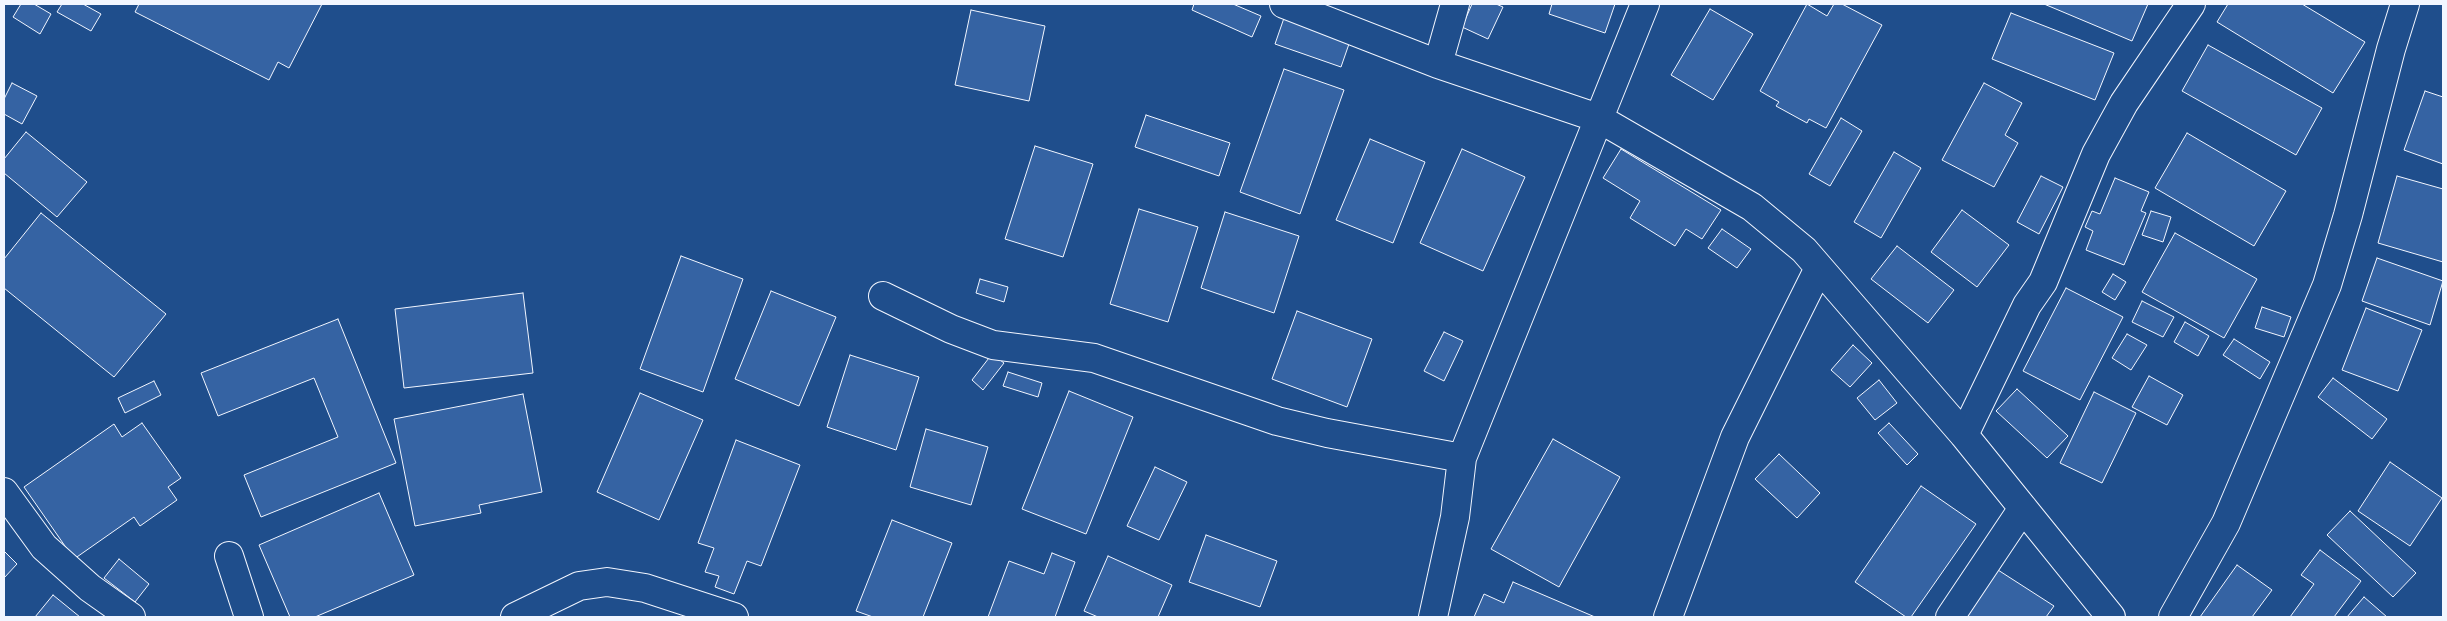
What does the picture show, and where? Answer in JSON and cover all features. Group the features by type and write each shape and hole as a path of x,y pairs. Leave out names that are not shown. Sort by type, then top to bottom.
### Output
{"street":[{"path":"1284,4 1438,64 1598,118 1752,207 1804,250 1964,435 2111,617"},
{"path":"1438,64 1456,4"},
{"path":"1433,617 1455,517 1462,458 1645,4"},
{"path":"1964,435 2027,305 2043,282 2096,154 2124,103 2191,4"},
{"path":"2173,617 2226,523 2327,285 2348,215 2391,48 2405,4"},
{"path":"1668,617 1735,437 1819,268"},
{"path":"883,296 951,329 993,345 1094,358 1277,421 1327,433 1462,458"},
{"path":"4,492 44,547 90,588 131,617"},
{"path":"1950,617 2023,508"},
{"path":"229,556 249,617"},
{"path":"515,617 579,586 607,582 646,588 734,617"}],"building":[{"path":"21,4 34,4 51,14 40,34 13,17"},
{"path":"62,4 83,4 101,14 91,31 57,12"},
{"path":"139,4 322,4 289,68 278,62 269,80 135,12"},
{"path":"1194,4 1233,4 1261,16 1252,37 1192,10"},
{"path":"1472,4 1496,4 1503,7 1488,39 1462,27"},
{"path":"1552,4 1615,4 1605,33 1549,14"},
{"path":"1807,4 1827,16 1834,4 1842,4 1882,25 1826,128 1809,119 1807,123 1776,106 1779,102 1760,91"},
{"path":"2044,4 2148,4 2132,41"},
{"path":"2228,4 2302,4 2365,42 2333,93 2217,22"},
{"path":"1710,9 1753,34 1713,100 1671,75"},
{"path":"971,10 1045,26 1029,101 955,85"},
{"path":"2011,13 2114,53 2095,100 1992,59"},
{"path":"1284,18 1350,41 1341,67 1275,44"},
{"path":"2208,45 2322,108 2296,155 2182,91"},
{"path":"1284,69 1344,90 1300,214 1240,192"},
{"path":"12,83 37,96 22,124 4,114 4,99"},
{"path":"1984,83 2022,103 2005,135 2018,143 1994,187 1942,160"},
{"path":"2425,91 2443,97 2443,164 2404,150"},
{"path":"1146,115 1230,143 1219,176 1135,147"},
{"path":"1841,118 1862,131 1830,186 1809,174"},
{"path":"26,132 87,182 57,217 4,173 4,159"},
{"path":"2187,133 2286,191 2254,246 2155,188"},
{"path":"1370,139 1425,162 1393,243 1336,220"},
{"path":"1035,146 1093,164 1063,257 1005,239"},
{"path":"1462,149 1525,177 1483,271 1420,243"},
{"path":"1621,149 1721,210 1702,239 1686,229 1675,246 1630,218 1640,201 1603,178"},
{"path":"1894,152 1921,168 1881,238 1854,222"},
{"path":"2041,176 2063,187 2039,234 2017,222"},
{"path":"2397,176 2443,189 2443,262 2378,243"},
{"path":"2115,178 2149,192 2141,211 2146,213 2124,265 2086,250 2093,231 2085,227 2092,211 2100,214"},
{"path":"1139,209 1198,227 1168,322 1110,304"},
{"path":"1962,210 2009,245 1977,287 1931,252"},
{"path":"2151,211 2171,217 2163,242 2142,235"},
{"path":"1225,212 1299,236 1274,313 1201,288"},
{"path":"41,213 166,314 114,377 4,288 4,259"},
{"path":"1722,229 1751,249 1737,268 1708,248"},
{"path":"2175,233 2257,279 2224,338 2142,292"},
{"path":"1897,246 1954,290 1928,323 1871,279"},
{"path":"681,256 743,279 703,392 640,369"},
{"path":"2377,258 2443,281 2430,325 2362,301"},
{"path":"2113,274 2126,282 2115,300 2102,292"},
{"path":"980,279 1008,287 1004,302 976,293"},
{"path":"2066,288 2123,317 2080,400 2023,371"},
{"path":"771,291 836,317 799,406 735,379"},
{"path":"523,293 533,373 404,388 395,309"},
{"path":"2142,301 2174,317 2163,337 2132,322"},
{"path":"2262,307 2291,317 2284,337 2255,328"},
{"path":"2366,308 2422,330 2398,391 2342,370"},
{"path":"1297,311 1372,339 1347,407 1272,379"},
{"path":"338,319 396,463 261,517 244,475 338,437 314,378 218,416 201,373"},
{"path":"2185,322 2209,336 2198,356 2174,342"},
{"path":"1444,332 1463,341 1444,381 1424,371"},
{"path":"2127,334 2147,345 2131,370 2112,358"},
{"path":"2234,339 2270,362 2260,379 2223,355"},
{"path":"1853,345 1872,363 1850,387 1831,370"},
{"path":"992,354 1004,363 983,390 972,380"},
{"path":"850,355 919,377 896,450 827,427"},
{"path":"1008,372 1042,383 1038,397 1003,386"},
{"path":"2149,376 2183,395 2167,425 2132,407"},
{"path":"2333,378 2387,419 2372,439 2318,397"},
{"path":"1879,380 1897,403 1875,420 1857,398"},
{"path":"154,381 161,395 125,413 118,398"},
{"path":"2017,389 2068,436 2047,458 1996,411"},
{"path":"1069,391 1133,417 1086,534 1022,509"},
{"path":"2094,392 2136,413 2102,483 2060,463"},
{"path":"640,393 703,420 659,520 597,492"},
{"path":"523,394 542,492 479,505 481,513 415,526 394,419"},
{"path":"142,423 181,478 168,487 177,500 140,526 134,517 74,559 24,487 114,424 122,437"},
{"path":"1889,423 1918,454 1907,465 1878,433"},
{"path":"926,429 988,447 971,505 910,487"},
{"path":"1553,439 1620,477 1559,587 1491,549"},
{"path":"736,440 800,465 761,566 747,561 734,594 715,587 719,576 705,572 714,548 698,543"},
{"path":"1779,454 1820,493 1797,518 1755,479"},
{"path":"2390,462 2442,498 2410,546 2358,511"},
{"path":"1155,467 1187,482 1159,540 1127,526"},
{"path":"1921,486 1976,524 1911,617 1906,617 1855,582"},
{"path":"379,493 414,575 315,617 290,617 259,545"},
{"path":"2350,511 2416,573 2393,597 2327,535"},
{"path":"892,520 952,543 923,617 873,617 856,611"},
{"path":"1206,535 1277,561 1260,607 1189,582"},
{"path":"2320,550 2361,581 2334,617 2290,617 2314,584 2301,575"},
{"path":"4,551 17,564 4,578"},
{"path":"1052,553 1075,562 1055,617 988,617 1009,561 1044,574"},
{"path":"1108,556 1172,585 1158,617 1098,617 1084,611"},
{"path":"119,559 149,584 135,602 104,578"},
{"path":"2237,565 2272,590 2252,617 2200,617"},
{"path":"1998,570 2054,606 2046,617 1967,617"},
{"path":"1513,582 1595,617 1474,617 1484,594 1504,603"},
{"path":"53,595 80,617 35,617"},
{"path":"2364,597 2387,617 2347,617"}]}
